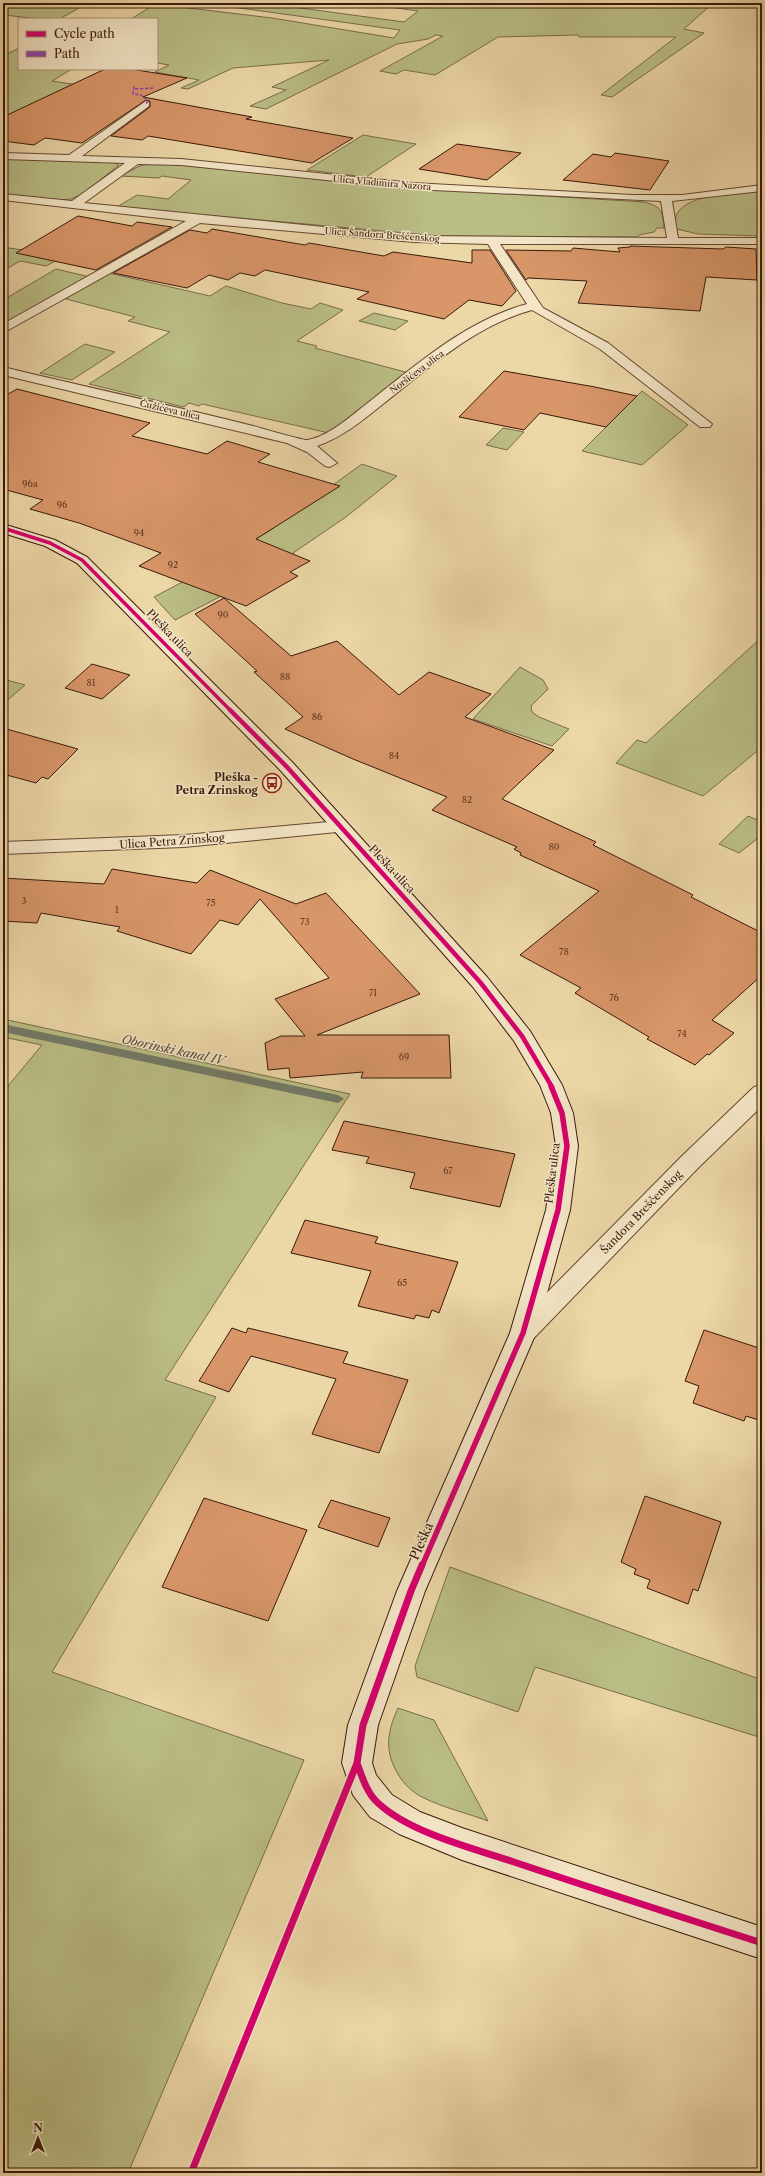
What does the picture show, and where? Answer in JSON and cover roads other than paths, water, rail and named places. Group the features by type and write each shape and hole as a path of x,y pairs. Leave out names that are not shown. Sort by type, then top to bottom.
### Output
{"street":[{"path":"72,158 146,104"},
{"name":"Ulica Vladimira Nazora","path":"3,156 195,163 413,186 533,194 665,198 762,188"},
{"path":"74,205 136,160"},
{"path":"665,198 670,210 670,228 673,239"},
{"name":"Ulica Šandora Breščenskog","path":"6,202 21,200 198,219 380,236 492,242 673,239 762,240"},
{"path":"3,329 198,219"},
{"path":"492,242 534,306 545,315 604,346 705,424"},
{"name":"Noršićeva ulica","path":"306,446 335,434 478,329 504,314 534,306"},
{"name":"Čužićeva ulica","path":"3,371 292,440 306,446 330,463"},
{"name":"Pleška ulica","path":"3,528 50,543 82,560 286,767 475,976 522,1036 551,1085 562,1113 567,1146 558,1210 523,1333"},
{"name":"Ulica Petra Zrinskog","path":"3,848 184,841 340,827"},
{"name":"Šandora Breščenskog","path":"523,1333 690,1162 762,1093"},
{"name":"Pleška","path":"523,1333 411,1591 363,1725 357,1763 364,1784 381,1806 410,1823 499,1857 762,1943"}],"waterway":[{"name":"Oborinski kanal IV","path":"3,1028 338,1099"}],"place":[{"name":"Pleška - Petra Zrinskog","path":"272,783"}]}
